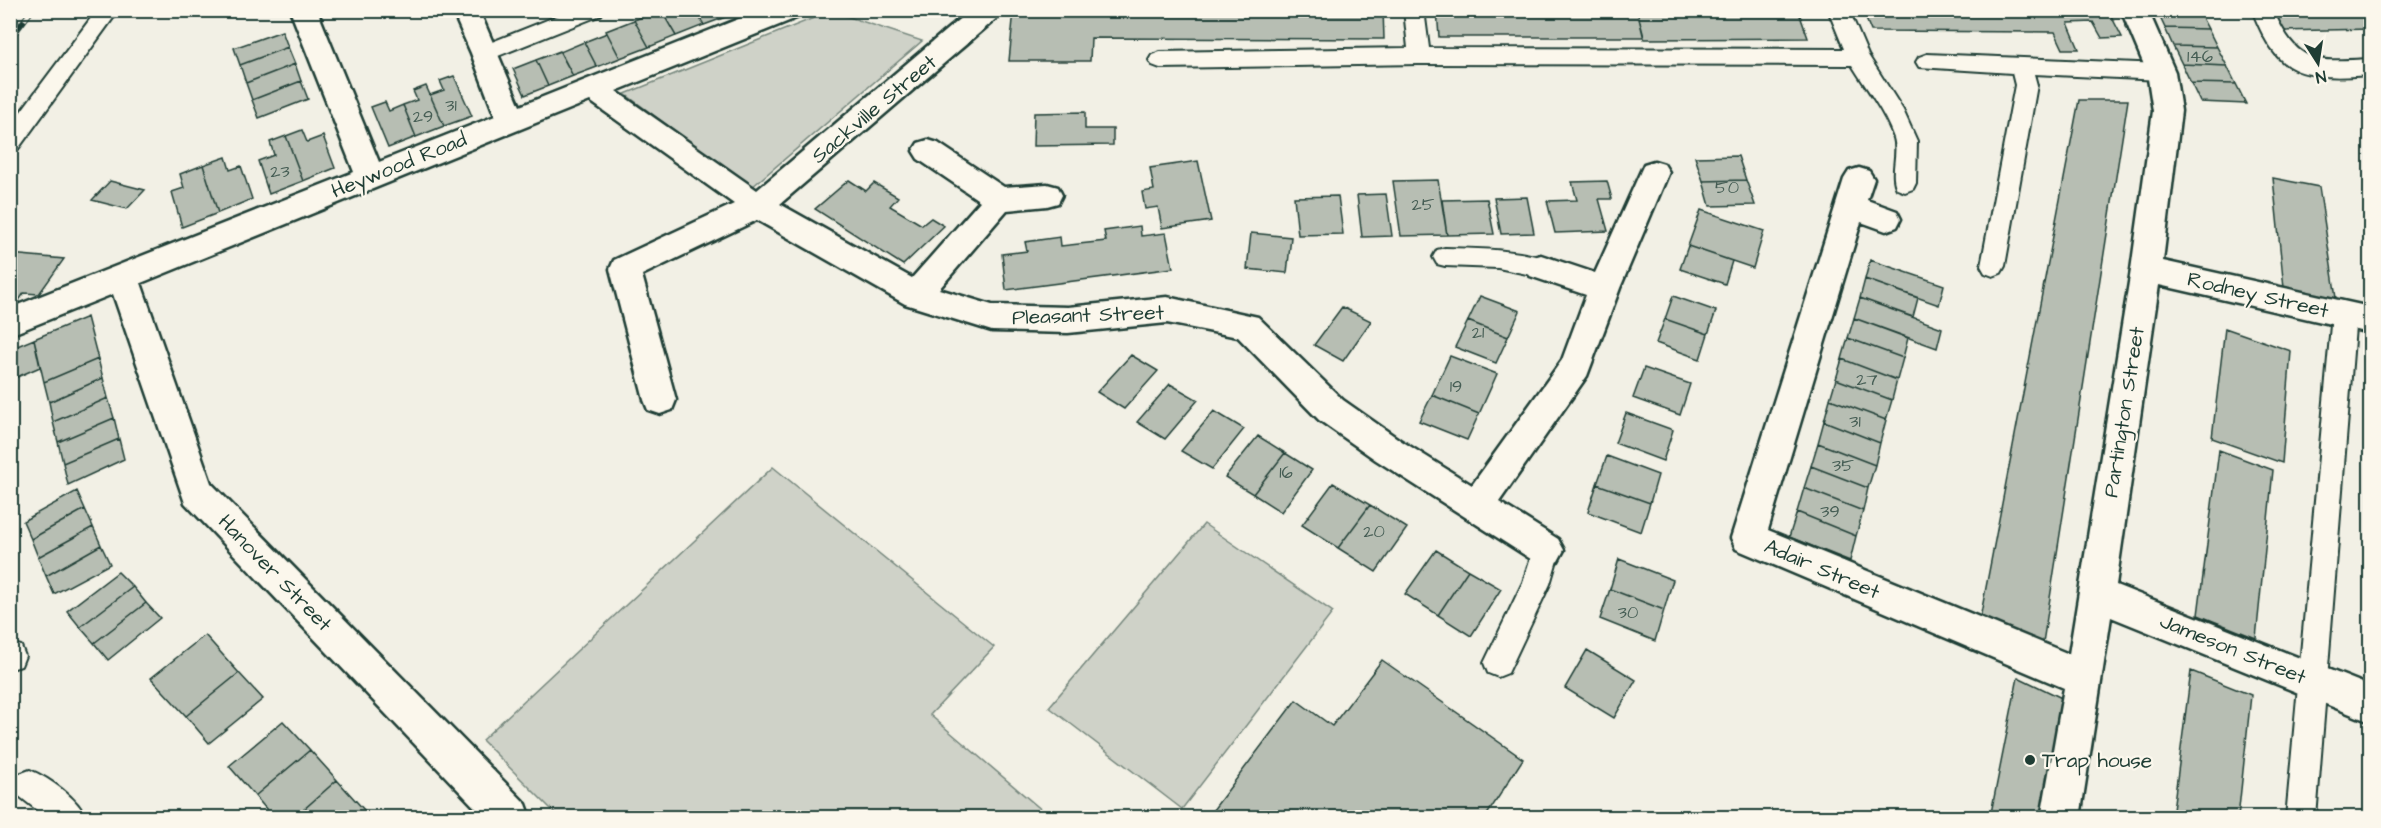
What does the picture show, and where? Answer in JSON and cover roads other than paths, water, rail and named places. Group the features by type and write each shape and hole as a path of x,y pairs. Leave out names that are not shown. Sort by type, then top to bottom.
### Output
{"street":[{"path":"303,10 371,177"},
{"path":"465,10 485,53 511,120"},
{"name":"Sackville Street","path":"660,400 625,269 758,206 988,10"},
{"name":"Partington Street","path":"2060,818 2084,678 2146,270 2167,111 2161,72 2134,10"},
{"name":"Heywood Road","path":"10,322 592,88 771,13"},
{"name":"Pleasant Street","path":"592,88 758,206 915,295 992,318 1068,320 1167,310 1247,326 1331,410 1388,450 1546,550"},
{"path":"928,151 999,200 1047,195"},
{"path":"1477,505 1576,366 1604,288 1654,172"},
{"name":"Adair Street","path":"1886,219 1855,192 1748,538 2084,678"},
{"path":"915,295 999,200"},
{"path":"1541,267 1604,288"},
{"name":"Rodney Street","path":"2146,270 2357,317"},
{"name":"Hanover Street","path":"123,277 197,492 512,818"},
{"name":"Jameson Street","path":"2096,594 2370,704"}],"lane":[{"path":"10,143 109,10"},
{"path":"485,53 594,10"},
{"path":"1414,10 1419,56"},
{"path":"1838,10 1858,57 1895,116 1906,141 1905,183"},
{"path":"2262,10 2276,38 2291,58 2320,68 2370,67"},
{"path":"1160,60 1419,56 1858,57"},
{"path":"1927,62 2161,72"},
{"path":"1993,266 2026,85 2021,66"},
{"path":"1445,257 1498,260 1541,267"},
{"path":"2301,818 2357,317"},
{"path":"1498,663 1536,584 1546,550"},
{"path":"30,784 71,818"}],"railway":[{"path":"10,39 32,10"}],"place":[{"name":"Trap house","path":"2030,760"}]}
